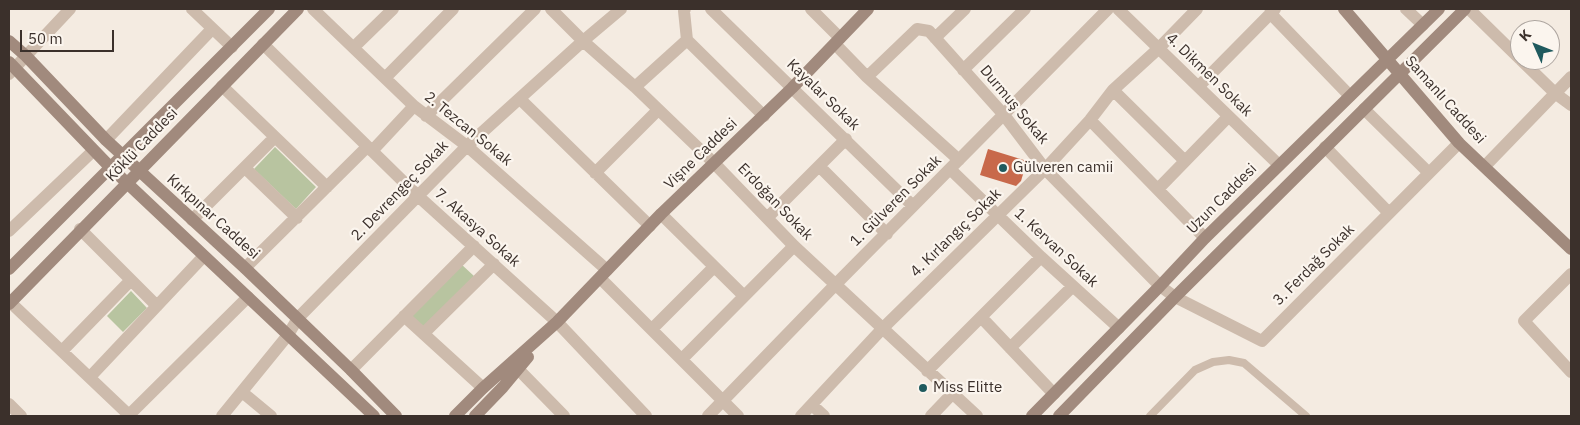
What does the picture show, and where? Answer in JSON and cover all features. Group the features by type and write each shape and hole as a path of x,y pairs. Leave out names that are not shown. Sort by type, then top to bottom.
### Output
{"main road":[{"name":"Köklü Caddesi","path":"9,269 269,9"},
{"name":"Köklü Caddesi","path":"10,303 298,9"},
{"name":"Vişne Caddesi","path":"455,416 483,388 557,322 661,214 764,116 868,9"},
{"name":"Samanlı Caddesi","path":"1344,9 1459,143 1570,246"},
{"name":"Uzun Caddesi","path":"1032,416 1205,238 1440,9"},
{"path":"1059,416 1399,73 1467,9"},
{"name":"Kırkpınar Caddesi","path":"9,41 26,56 106,140 298,318 396,416"},
{"path":"11,68 127,184 203,257 288,334 370,415"},
{"name":"Vişne Caddesi","path":"475,416 518,369 557,322"}],"street":[{"path":"11,68 26,56 70,9"},
{"path":"192,9 232,47"},
{"name":"2. Tezcan Sokak","path":"313,9 414,106 467,146 604,274 652,329 738,416"},
{"path":"354,47 392,9"},
{"path":"385,78 453,9"},
{"path":"426,116 535,9"},
{"name":"Erdoğan Sokak","path":"551,9 714,163 794,246 977,416"},
{"name":"2. Devrengeç Sokak","path":"222,416 288,334 298,318 467,146 621,9"},
{"path":"685,9 687,40 764,116"},
{"name":"Kayalar Sokak","path":"711,9 913,206"},
{"name":"1. Kervan Sokak","path":"811,9 867,77 955,165 998,215 1119,328"},
{"path":"867,77 917,29 929,31 936,38 965,9"},
{"path":"963,70 1024,9"},
{"name":"1. Gülveren Sokak","path":"708,416 1108,9"},
{"name":"4. Dikmen Sokak","path":"1118,9 1279,165"},
{"name":"4. Kırlangıç Sokak","path":"801,416 882,329 1045,169 1090,120 1113,90 1158,49 1197,9"},
{"path":"1406,9 1422,25"},
{"path":"1467,9 1510,49"},
{"path":"1199,86 1273,11 1350,96"},
{"path":"106,140 212,29"},
{"name":"Durmuş Sokak","path":"936,38 1004,115 1045,169 1160,286 1175,297"},
{"path":"635,87 687,40"},
{"name":"7. Akasya Sokak","path":"263,44 418,196 557,322 646,416"},
{"path":"1532,70 1571,106"},
{"path":"1485,166 1571,77"},
{"path":"222,86 327,187"},
{"path":"1113,90 1185,161"},
{"path":"520,99 650,226"},
{"path":"245,268 327,187 414,106"},
{"path":"1364,109 1429,172"},
{"path":"595,173 658,110"},
{"path":"1158,189 1228,117"},
{"path":"1090,120 1205,238"},
{"path":"192,220 275,137"},
{"path":"767,218 846,139"},
{"name":"3. Ferdağ Sokak","path":"1175,297 1262,341 1459,143"},
{"path":"1325,147 1389,213"},
{"path":"9,231 93,151"},
{"path":"819,166 887,234"},
{"path":"245,168 297,218"},
{"path":"661,214 744,296"},
{"path":"80,230 157,306"},
{"path":"351,370 474,246"},
{"path":"682,359 794,246"},
{"path":"90,377 203,257"},
{"path":"927,370 1041,257"},
{"path":"424,333 494,264"},
{"path":"652,329 714,267"},
{"path":"1571,274 1524,321 1571,372"},
{"path":"62,351 130,280"},
{"path":"1010,348 1073,286"},
{"path":"10,303 129,416 248,297"},
{"path":"404,316 483,388"},
{"path":"981,318 1054,394"},
{"path":"518,369 564,416"},
{"path":"242,392 271,416"},
{"path":"930,416 952,394"},
{"path":"9,404 21,416"},
{"path":"812,405 824,416"}],"lane":[{"path":"1150,416 1196,370 1213,362 1229,360 1244,363 1306,416"}],"green space":[{"path":"275,147 316,187 296,209 254,169"},
{"path":"461,264 474,276 423,328 410,315"},
{"path":"131,291 147,308 123,332 107,316"}],"building":[{"name":"Gülveren camii","path":"988,149 1027,161 1021,181 1016,186 980,175"}],"place":[{"name":"Gülveren camii","path":"1003,168"},
{"name":"Miss Elitte","path":"923,388"}]}
